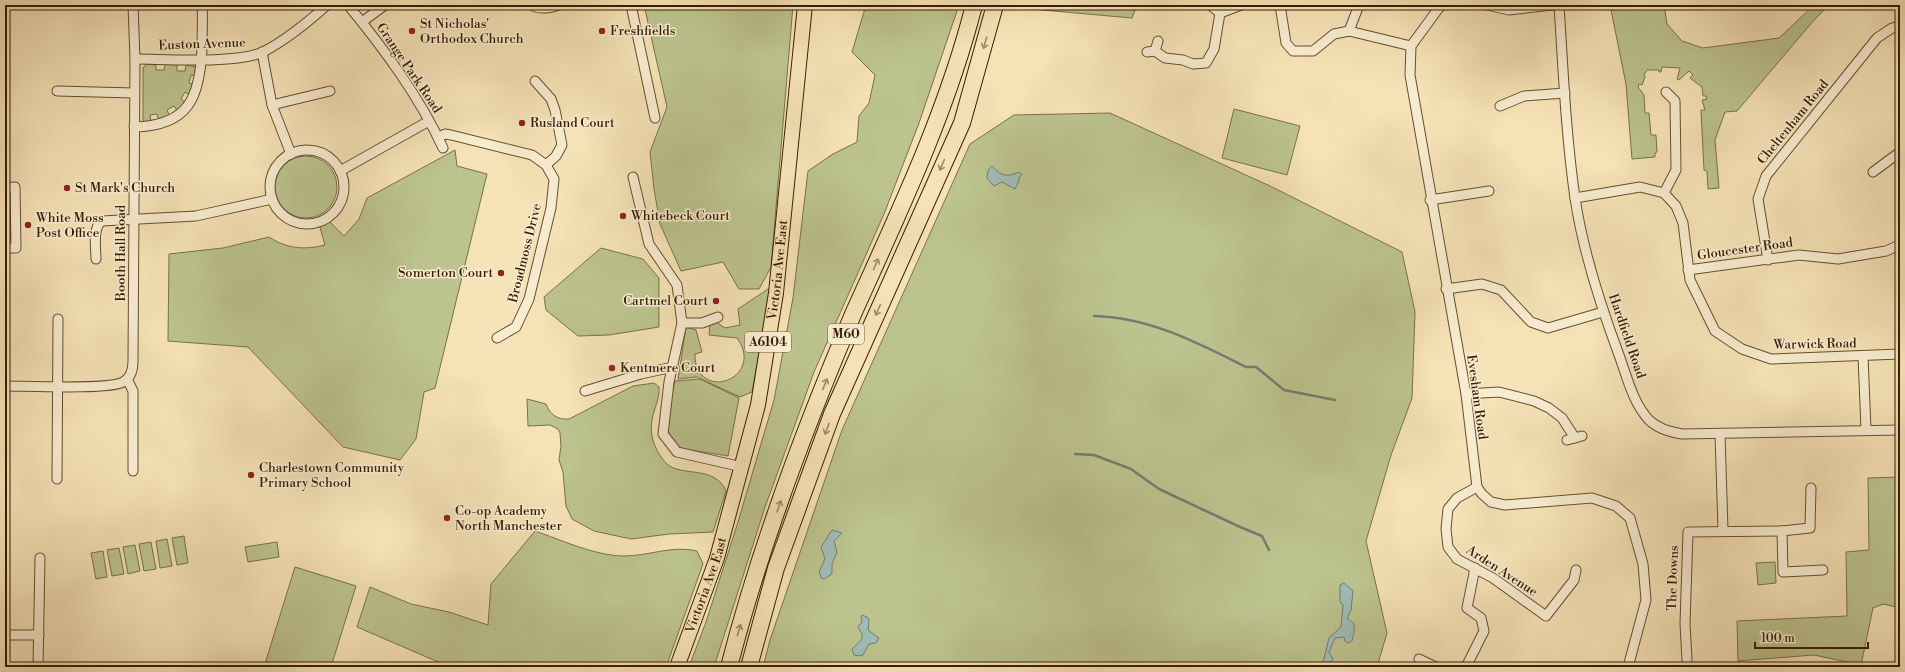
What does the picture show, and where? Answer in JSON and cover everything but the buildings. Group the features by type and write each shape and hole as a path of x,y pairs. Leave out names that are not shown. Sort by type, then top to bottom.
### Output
{"highway":[{"name":"M60","path":"729,667 758,568 788,479 854,314 929,144 950,86 974,5"},
{"name":"M60","path":"749,667 776,568 832,414 962,123 995,5"}],"main road":[{"name":"Victoria Ave East","path":"677,667 717,558 758,405 776,293 805,5"}],"street":[{"name":"Booth Hall Road","path":"127,379 131,374 133,361 135,59 133,5"},
{"path":"134,127 143,127 174,118 185,109 197,91 200,78 202,5"},
{"name":"Euston Avenue","path":"135,59 232,58 262,52 304,25 327,5"},
{"name":"Grange Park Road","path":"348,5 397,69 444,148"},
{"path":"362,22 385,5"},
{"path":"532,5 534,7 552,8 559,5"},
{"path":"631,5 655,118"},
{"path":"1210,5 1220,13"},
{"path":"1220,13 1241,5"},
{"path":"1280,5 1286,43 1293,51 1313,51 1334,34 1349,31 1411,46 1441,5"},
{"path":"1349,31 1359,5"},
{"path":"1487,5 1508,7 1552,5"},
{"name":"Hardfield Road","path":"1559,5 1565,93 1575,198 1583,236 1603,312 1637,404 1650,421 1666,431 1682,434 1900,430"},
{"path":"1158,41 1151,51 1165,58 1183,60 1208,67 1214,49 1220,13"},
{"name":"Cheltenham Road","path":"1768,260 1758,199 1766,176 1877,38 1892,28 1900,26"},
{"name":"Evesham Road","path":"1411,46 1410,75 1430,200 1466,394 1477,487"},
{"path":"262,52 272,105 291,154"},
{"path":"439,138 445,134 451,134 524,153 536,157 546,165 556,156 562,145 555,110 551,99 535,81"},
{"path":"57,91 134,93"},
{"path":"272,105 330,91"},
{"path":"1575,198 1640,187 1664,194 1676,170 1679,100 1666,92"},
{"path":"1500,107 1524,96 1565,93"},
{"path":"340,171 429,121"},
{"path":"303,151 319,153 330,159 340,171 344,191 340,204 330,216 319,222 307,224 298,223 286,218 276,208 272,198 270,185 272,175 279,164 291,154 303,151"},
{"path":"1873,172 1900,152"},
{"name":"Broadmoss Drive","path":"496,338 516,326 529,299 551,208 554,179 546,165"},
{"path":"633,177 649,244 677,285 682,323 669,382 663,434 677,452 742,467"},
{"path":"5,188 15,187 16,248 5,248"},
{"path":"1430,200 1489,191"},
{"name":"Warwick Road","path":"1664,194 1676,206 1683,223 1690,280 1715,331 1742,349 1771,359 1900,354"},
{"path":"96,259 96,229 98,224 102,221 196,216 272,198"},
{"name":"Gloucester Road","path":"1688,270 1768,260 1799,254 1838,259 1886,251 1900,245"},
{"path":"1446,289 1482,284 1500,290 1531,322 1548,328 1603,312"},
{"path":"682,323 702,323 718,317"},
{"path":"57,479 58,319"},
{"path":"1863,356 1866,430"},
{"path":"585,391 641,374 673,367"},
{"path":"5,386 58,387 118,384 127,379 133,391 133,471"},
{"path":"1466,394 1499,392 1534,401 1549,408 1562,418 1574,438"},
{"path":"1720,434 1723,530"},
{"path":"1477,487 1491,502 1505,505 1592,498 1616,506 1630,518 1643,564 1646,600 1628,667"},
{"name":"Arden Avenue","path":"1477,487 1457,498 1448,509 1446,529 1448,547 1457,559 1475,568 1546,616 1574,580 1576,570"},
{"name":"The Downs","path":"1687,660 1685,624 1688,532 1723,530 1782,531 1810,528 1811,488"},
{"path":"1782,531 1783,572 1823,570"},
{"path":"38,667 40,558"},
{"path":"1466,667 1484,631 1481,618 1467,608 1475,568"},
{"path":"5,635 39,635"},
{"path":"1419,659 1436,667"}],"green space":[{"path":"644,5 793,5 771,267 759,289 739,289 723,262 681,271 660,224 650,152 667,107"},
{"path":"866,5 919,7 924,5 959,5 919,123 884,214 814,372 765,507 714,667 689,667 706,622 738,522 774,400 793,298 808,171 833,154 857,142 859,116 869,103 875,75 852,52"},
{"path":"1022,5 1137,5 1132,18 1020,8"},
{"path":"1610,5 1664,5 1667,24 1682,41 1703,48 1779,38 1814,5 1829,5 1814,20 1737,111 1725,112 1715,140 1719,188 1708,189 1707,171 1704,170 1701,110 1705,110 1702,100 1707,99 1706,96 1703,96 1702,87 1690,78 1693,75 1689,71 1679,80 1677,79 1680,68 1662,67 1661,72 1659,72 1659,70 1647,70 1644,75 1645,77 1642,85 1639,84 1638,87 1644,95 1645,113 1649,113 1651,135 1656,135 1657,152 1655,153 1655,157 1632,159 1626,84"},
{"path":"146,64 156,65 156,70 164,70 165,64 177,65 177,71 185,71 186,65 197,67 198,76 191,75 189,83 197,85 191,96 185,92 181,99 186,103 178,112 174,106 167,110 170,117 159,121 157,114 150,115 151,122 145,123 143,121 143,68"},
{"path":"1234,109 1300,126 1287,175 1222,158"},
{"path":"1110,113 1270,186 1402,252 1415,312 1412,398 1391,455 1366,541 1387,633 1377,667 763,667 770,640 842,430 970,144 1014,115"},
{"path":"455,150 457,166 487,174 435,388 424,392 416,439 400,460 343,447 248,347 168,341 169,254 223,248 269,237 289,246 303,248 325,245 319,224 328,220 344,236 359,219 367,198"},
{"path":"306,156 323,161 328,165 332,170 337,187 332,204 328,209 323,213 306,218 289,213 284,209 280,204 275,187 280,170 284,165 289,161"},
{"path":"5,219 10,219 11,238 6,244"},
{"path":"601,248 643,259 659,278 659,327 609,335 578,336 546,310 544,297"},
{"path":"771,287 752,392 740,397 697,377 678,379 686,327 696,330 702,352 695,354 699,372 708,380 717,382 726,381 734,376 741,369 744,360 743,350 737,338 709,335 710,323 716,322 725,328 740,325 738,309"},
{"path":"700,379 739,398 728,456 677,446 672,441 669,434 668,416 675,381"},
{"path":"654,383 659,387 659,391 651,426 654,444 663,460 673,468 706,474 721,483 726,491 713,532 669,534 631,539 594,531 572,519 566,506 563,472 559,460 561,446 560,433 558,429 550,425 528,426 527,399 546,404 552,414 558,418 569,419 633,386"},
{"path":"1900,477 1900,608 1883,604 1873,608 1861,665 1814,655 1738,661 1737,621 1847,616 1846,552 1869,550 1868,478"},
{"path":"535,531 579,547 613,555 633,556 679,549 697,551 703,564 666,667 450,667 357,627 370,587 411,604 449,612 488,625 491,584"},
{"path":"184,536 188,563 177,565 172,538"},
{"path":"167,539 172,566 160,568 156,541"},
{"path":"151,542 156,569 144,571 139,544"},
{"path":"277,542 279,557 248,562 245,547"},
{"path":"135,545 140,571 128,574 123,547"},
{"path":"119,548 124,574 112,576 107,550"},
{"path":"103,551 107,577 96,579 91,553"},
{"path":"1775,562 1776,583 1758,585 1756,563"},
{"path":"295,567 356,586 331,667 264,667"}],"water":[{"path":"992,166 1004,175 1010,175 1018,172 1022,174 1015,189 1002,182 994,186 987,178 988,170"},
{"path":"832,530 842,533 834,541 837,552 832,564 832,574 824,579 821,578 819,572 825,559 821,547"},
{"path":"1344,583 1353,591 1351,610 1347,619 1354,625 1352,641 1348,643 1345,641 1344,637 1335,638 1329,652 1333,659 1328,667 1322,667 1329,638 1341,627 1343,605 1340,602 1340,585"},
{"path":"862,615 867,617 869,620 868,630 879,638 876,643 869,644 863,655 859,656 854,655 852,649 862,639 862,634 858,627 862,622"}],"waterway":[{"path":"1094,316 1114,317 1154,326 1210,349 1246,367 1256,367 1284,390 1335,400"},
{"path":"1075,454 1094,455 1131,469 1159,489 1262,536 1269,550"}],"place":[{"name":"St Nicholas' Orthodox Church","path":"412,31"},
{"name":"Freshfields","path":"602,31"},
{"name":"Rusland Court","path":"522,123"},
{"name":"St Mark's Church","path":"67,188"},
{"name":"Whitebeck Court","path":"623,216"},
{"name":"White Moss Post Office","path":"28,225"},
{"name":"Somerton Court","path":"501,273"},
{"name":"Cartmel Court","path":"716,301"},
{"name":"Kentmere Court","path":"612,368"},
{"name":"Charlestown Community Primary School","path":"251,475"},
{"name":"Co-op Academy North Manchester","path":"447,518"}]}
